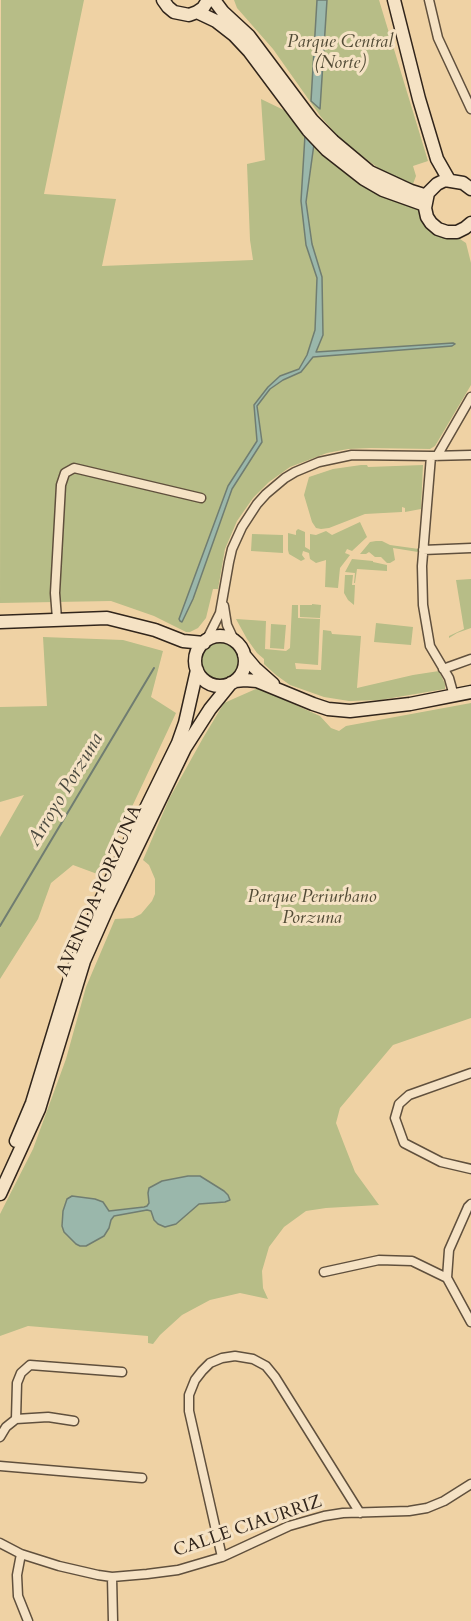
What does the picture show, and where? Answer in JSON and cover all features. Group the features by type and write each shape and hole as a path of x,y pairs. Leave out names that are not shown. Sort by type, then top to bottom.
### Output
{"street":[{"path":"163,0 174,12 189,15 203,8 208,0"},
{"path":"214,0 223,12 249,36 312,120 333,141 370,172 411,191 426,201"},
{"path":"394,0 437,159 449,180"},
{"path":"429,0 438,38 471,109"},
{"path":"197,12 216,21 234,35 249,51 308,130 327,150 364,179 383,190 426,201"},
{"path":"470,226 447,232 438,229 428,217 426,201 437,184 449,180 463,183 471,189"},
{"path":"454,696 451,682 429,642 423,605 423,550 434,456 471,397"},
{"path":"205,642 218,618 231,556 242,527 257,504 285,478 306,467 341,457 471,455"},
{"path":"57,619 55,593 61,485 65,474 74,468 201,498"},
{"path":"423,550 471,548"},
{"path":"224,594 226,618 235,642"},
{"path":"0,622 107,618 155,630 183,641 205,642"},
{"path":"174,637 189,649 196,667 204,680 209,683 220,686 245,680 257,681 328,709 350,711 383,708 471,692"},
{"path":"196,667 196,656 199,648 205,642 213,637 229,638 241,648 244,655 266,679 280,690"},
{"path":"233,682 243,669 244,655"},
{"path":"443,669 471,659"},
{"name":"AVENIDA PORZUNA","path":"0,1176 32,1103 71,975 98,906 178,743 188,714 196,667"},
{"name":"AVENIDA PORZUNA","path":"0,1194 39,1109 84,961 107,909 185,747 210,709 233,682"},
{"path":"471,1072 409,1095 399,1104 394,1118 404,1143 441,1162 471,1169"},
{"path":"471,1204 449,1250 447,1278 471,1322"},
{"path":"324,1272 379,1260 412,1261 447,1278"},
{"path":"222,1557 189,1412 189,1395 195,1380 202,1371 210,1363 222,1358 235,1356 253,1359 266,1366 360,1513"},
{"path":"16,1419 17,1383 21,1373 30,1365 122,1372"},
{"path":"0,1437 6,1427 16,1419 48,1417 74,1421"},
{"path":"0,1466 142,1478"},
{"name":"CALLE CIAURRIZ","path":"0,1543 21,1554 98,1575 112,1577 147,1575 178,1570 222,1557 306,1520 334,1514 409,1511 427,1508 444,1501 471,1484"},
{"path":"21,1554 17,1575 18,1596 28,1621"},
{"path":"112,1577 113,1621"}],"green space":[{"path":"1,0 84,0 44,194 116,199 102,266 253,260 247,164 265,160 261,99 290,113 325,155 376,193 418,209 430,231 443,238 457,237 466,243 471,263 471,385 435,446 430,449 371,448 327,453 290,467 269,482 253,498 237,521 225,549 218,589 213,589 206,618 198,628 190,632 111,601 0,603"},
{"name":"Parque Central (Norte)","path":"234,0 379,0 428,161 413,166 416,176 413,184 381,170 344,143 321,117 273,49 237,8"},
{"path":"361,465 368,467 423,465 421,509 405,512 405,508 402,507 402,512 365,514 329,528 316,528 304,495 309,477 333,469"},
{"path":"360,522 367,537 352,551 347,549 345,553 350,555 340,568 338,588 325,587 326,560 316,563 310,559 309,553 303,551 302,555 305,559 301,561 289,554 288,533 296,535 298,529 305,532 305,547 310,550 310,534 316,535 326,531 332,535"},
{"path":"252,534 283,535 283,553 251,551"},
{"path":"376,541 419,549 418,552 393,548 395,560 390,563 369,552 360,554 370,542"},
{"path":"352,559 387,565 387,571 357,569 354,583 355,573 345,572"},
{"path":"345,575 353,575 354,605 344,593"},
{"path":"471,579 471,628 449,638 449,636 464,629 456,580"},
{"path":"292,605 298,605 298,618 320,619 318,665 295,663 296,669 321,670 323,630 331,631 332,634 361,636 357,688 439,671 445,689 380,700 349,701 324,697 290,685 264,664 264,659 247,639 236,619 266,621 265,649 286,651 290,648"},
{"path":"300,605 321,605 320,618 300,617"},
{"path":"376,623 413,627 411,645 374,642"},
{"path":"271,624 286,625 284,649 270,648"},
{"path":"43,637 123,640 163,651 151,697 176,713 100,875 73,865 51,883 38,919 0,979 0,837 24,795 0,802 0,707 47,706"},
{"path":"221,642 234,648 240,661 234,674 221,680 208,674 202,661 208,648"},
{"name":"Parque Periurbano Porzuna","path":"258,688 320,716 331,728 339,731 346,726 471,703 471,1018 393,1045 340,1108 336,1123 355,1172 379,1205 306,1211 284,1227 269,1247 262,1271 263,1288 268,1299 240,1293 210,1300 182,1315 153,1344 148,1343 148,1336 28,1326 0,1336 0,1214 33,1149 66,1059 86,987 115,919 133,918 141,914 152,901 155,894 155,879 149,865 143,860 169,799 203,738 224,703"}],"shaded area":[{"path":"317,0 327,0 320,109 311,101"},
{"path":"305,135 314,144 306,202 312,244 322,277 323,335 316,352 455,344 313,357 301,372 270,389 257,406 262,442 232,489 193,599 182,622 179,619 228,486 257,441 254,405 280,376 299,369 307,355 315,330 317,278 306,245 301,201"},
{"path":"200,1176 224,1191 230,1200 199,1204 176,1224 165,1227 158,1224 151,1211 147,1210 114,1216 104,1236 86,1246 76,1244 64,1232 63,1211 67,1199 72,1196 103,1202 109,1211 144,1207 149,1203 149,1188 162,1181"}],"waterway":[{"name":"Arroyo Porzuna","path":"0,926 154,668"}]}
